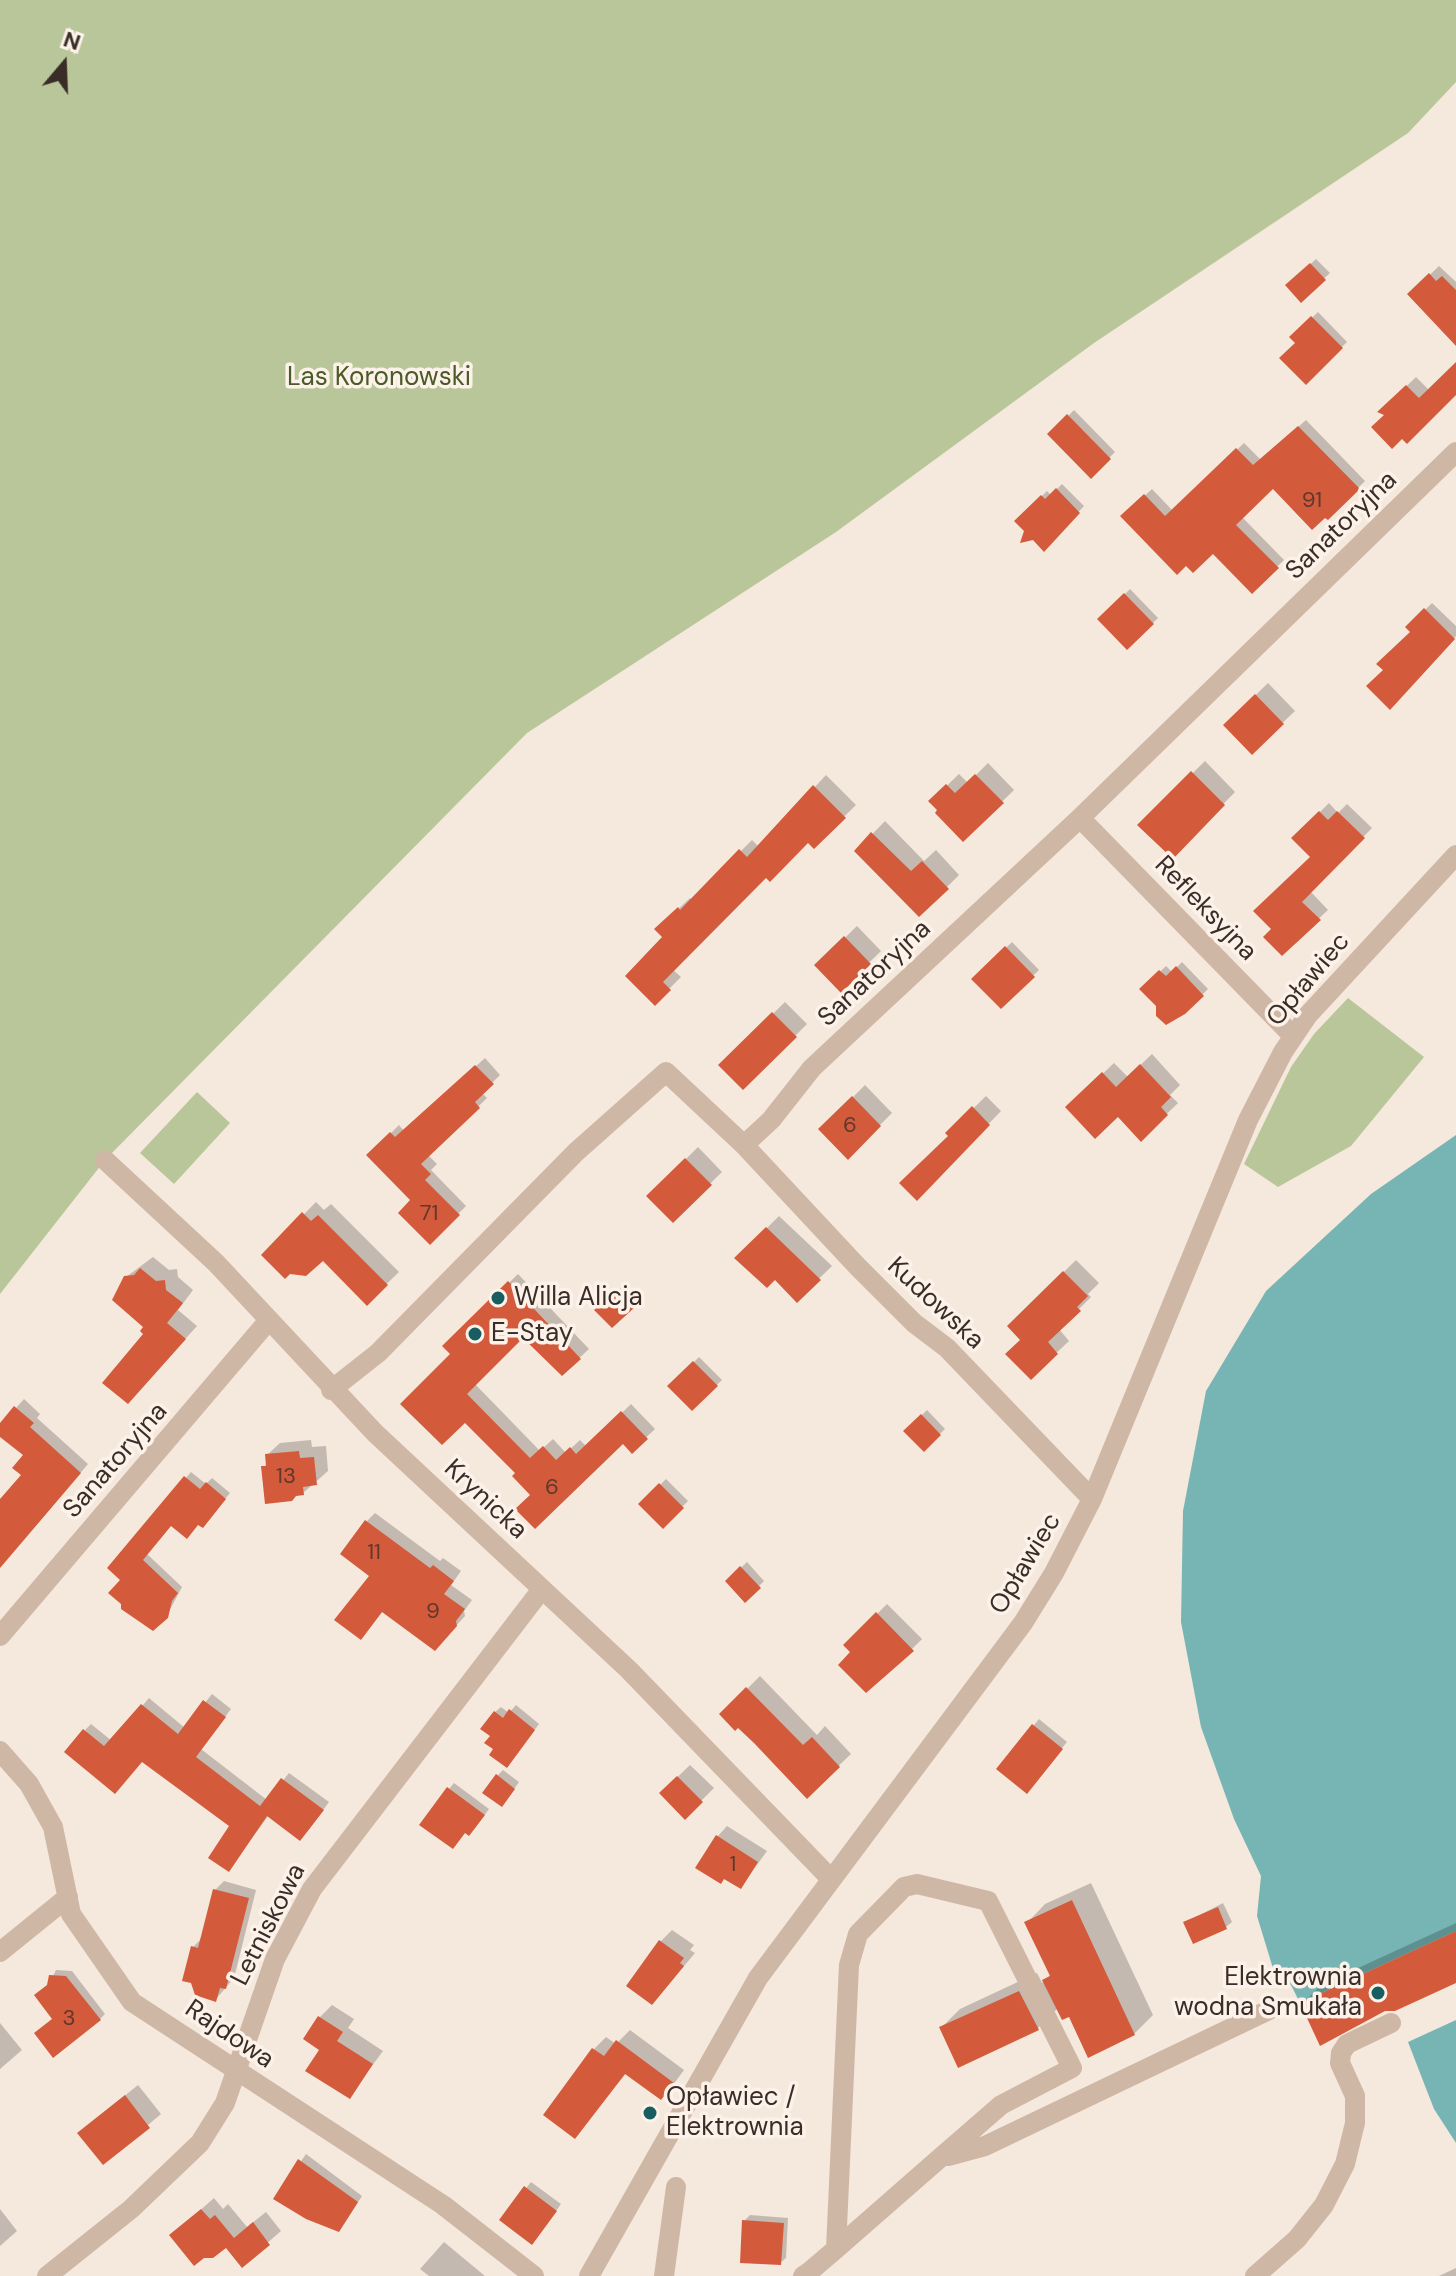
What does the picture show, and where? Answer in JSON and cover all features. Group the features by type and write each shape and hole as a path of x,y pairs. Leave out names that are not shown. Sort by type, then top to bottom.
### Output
{"street":[{"name":"Sanatoryjna","path":"744,1145 771,1120 812,1068 1080,818 1456,452"},
{"name":"Refleksyjna","path":"1080,818 1293,1036"},
{"name":"Opławiec","path":"589,2276 738,2010 831,1879 1023,1623 1054,1573 1092,1499 1248,1120 1293,1036 1318,1004 1456,855"},
{"path":"331,1390 378,1353 576,1152 666,1072 744,1145"},
{"name":"Kudowska","path":"744,1145 857,1266 914,1323 947,1348 1092,1499"},
{"name":"Krynicka","path":"105,1160 216,1263 331,1390 629,1670 831,1879"},
{"name":"Sanatoryjna","path":"0,1636 269,1320"},
{"name":"Letniskowa","path":"47,2276 131,2209 200,2143 225,2103 275,1959 312,1889 542,1589"},
{"name":"Rajdowa","path":"0,1751 29,1784 53,1827 71,1914 132,2002 443,2205 534,2276"},
{"path":"803,2276 836,2249 1001,2105 1072,2068 988,1901 917,1884 904,1887 858,1934 849,1965 836,2249"},
{"path":"0,1952 68,1897"},
{"path":"940,2158 985,2146 1269,2010"},
{"path":"1255,2276 1297,2239 1324,2205 1345,2164 1355,2123 1355,2096 1340,2063 1341,2053 1347,2044 1391,2023"},
{"path":"664,2276 676,2187"}],"green space":[{"name":"Las Koronowski","path":"0,0 1456,0 1456,82 1408,133 1094,343 836,532 527,733 105,1160 0,1294"},
{"path":"1348,998 1424,1057 1351,1146 1278,1187 1244,1164 1291,1067 1314,1034"},
{"path":"197,1092 230,1123 174,1184 140,1153"}],"water":[{"path":"1456,1135 1456,1931 1300,2003 1291,1985 1279,1988 1257,1916 1261,1876 1234,1819 1201,1727 1181,1622 1183,1511 1206,1391 1266,1291 1371,1194"},
{"path":"1456,2020 1456,2143 1434,2109 1408,2042"}],"building":[{"path":"1310,263 1326,280 1301,303 1285,285"},
{"path":"1429,273 1436,281 1442,276 1456,290 1456,346 1407,294"},
{"path":"1311,316 1343,348 1306,385 1279,358 1295,343 1289,337"},
{"path":"1456,362 1456,395 1407,444 1402,439 1392,449 1371,427 1384,415 1377,412 1406,385 1419,398"},
{"path":"1067,414 1111,459 1091,479 1047,434"},
{"path":"1298,426 1360,489 1328,520 1325,518 1312,530 1273,489 1236,525 1279,568 1252,594 1213,554 1193,573 1186,566 1177,575 1120,516 1144,494 1165,516 1236,448 1253,465"},
{"path":"1056,488 1080,513 1044,552 1033,540 1020,543 1024,531 1014,521 1041,495 1045,499"},
{"path":"1124,593 1154,624 1127,650 1097,619"},
{"path":"1424,608 1455,639 1390,710 1366,686 1383,670 1376,664 1410,632 1405,627"},
{"path":"1255,694 1284,724 1252,755 1223,725"},
{"path":"1191,771 1225,805 1173,859 1137,825"},
{"path":"975,774 1004,803 963,842 935,813 937,810 928,801 946,784 955,793"},
{"path":"813,785 846,818 814,849 808,843 770,882 766,878 663,982 671,990 655,1006 625,976 662,937 654,929 678,907 680,910 739,849 747,857"},
{"path":"1319,811 1328,820 1337,811 1365,838 1302,902 1321,920 1282,956 1263,937 1271,929 1253,911 1310,857 1291,838"},
{"path":"871,832 911,871 922,861 949,889 919,917 854,851"},
{"path":"844,936 871,964 841,993 814,965"},
{"path":"1005,946 1035,977 1001,1009 971,979"},
{"path":"1176,966 1204,996 1185,1014 1166,1025 1156,1016 1156,1006 1139,989 1159,970 1166,976"},
{"path":"772,1012 797,1037 743,1090 718,1065"},
{"path":"1140,1064 1171,1097 1161,1107 1168,1115 1141,1142 1118,1117 1095,1139 1065,1107 1102,1072 1116,1087"},
{"path":"475,1065 494,1084 475,1102 480,1108 421,1164 431,1174 425,1180 460,1215 430,1245 398,1213 410,1200 366,1155 390,1132 395,1137"},
{"path":"852,1096 881,1126 848,1160 818,1129"},
{"path":"972,1106 990,1125 917,1201 899,1183 948,1136 945,1133"},
{"path":"685,1158 712,1185 673,1223 646,1196"},
{"path":"302,1212 311,1221 318,1215 388,1285 367,1306 323,1261 306,1276 290,1274 285,1279 261,1255"},
{"path":"766,1227 821,1280 797,1303 775,1280 767,1288 734,1258"},
{"path":"140,1268 156,1281 165,1280 166,1290 183,1303 167,1323 186,1339 128,1404 102,1383 143,1334 140,1331 143,1327 112,1300 124,1276 134,1275"},
{"path":"1063,1271 1088,1296 1077,1307 1081,1311 1048,1342 1058,1354 1031,1380 1005,1354 1020,1340 1007,1326"},
{"path":"508,1281 581,1359 562,1376 523,1338 467,1394 530,1458 543,1446 556,1460 570,1447 576,1454 621,1411 648,1439 632,1454 623,1444 535,1529 515,1509 530,1495 512,1476 515,1473 465,1423 442,1445 400,1404 450,1354 442,1346"},
{"path":"616,1290 634,1308 612,1328 594,1310"},
{"path":"693,1361 718,1386 692,1411 667,1386"},
{"path":"14,1406 34,1423 30,1427 81,1473 0,1568 0,1499 21,1475 12,1468 23,1455 0,1437 0,1423"},
{"path":"921,1414 941,1435 924,1452 903,1431"},
{"path":"299,1451 300,1458 314,1457 317,1485 303,1487 304,1495 296,1496 292,1501 265,1504 261,1466 266,1466 265,1454"},
{"path":"184,1476 200,1489 206,1482 226,1499 203,1528 198,1525 187,1539 171,1526 143,1560 178,1593 172,1601 168,1618 153,1631 121,1609 121,1604 108,1593 120,1580 107,1568"},
{"path":"659,1483 684,1508 663,1529 638,1504"},
{"path":"365,1520 430,1568 433,1565 454,1581 444,1594 465,1609 456,1621 457,1626 435,1651 382,1612 361,1640 334,1620 369,1576 340,1554"},
{"path":"740,1566 761,1588 745,1603 725,1581"},
{"path":"876,1612 914,1651 866,1693 838,1665 850,1652 843,1645"},
{"path":"746,1687 803,1745 812,1737 840,1767 807,1799 754,1743 738,1728 735,1731 719,1714"},
{"path":"203,1700 226,1717 196,1757 260,1806 281,1778 324,1810 300,1841 267,1816 229,1872 208,1858 229,1826 142,1762 115,1794 64,1752 83,1729 104,1746 141,1704 178,1734"},
{"path":"509,1709 535,1730 507,1768 489,1755 493,1749 484,1743 490,1736 480,1729 494,1711 503,1718"},
{"path":"1032,1724 1063,1749 1027,1794 996,1769"},
{"path":"496,1774 515,1789 502,1807 482,1793"},
{"path":"677,1776 703,1802 685,1820 659,1793"},
{"path":"447,1787 485,1815 469,1836 465,1833 453,1849 419,1825"},
{"path":"716,1835 758,1862 741,1889 724,1879 721,1884 695,1868"},
{"path":"213,1889 249,1898 226,1989 220,1988 216,2002 195,1995 191,1983 182,1981 191,1946 198,1948"},
{"path":"1072,1900 1135,2035 1088,2058 1069,2017 1062,2020 1042,1980 1050,1976 1024,1922"},
{"path":"1218,1907 1227,1929 1193,1944 1183,1922"},
{"name":"Elektrownia wodna Smukała","path":"1456,1931 1456,1983 1395,2011 1385,2011 1320,2046 1300,2003"},
{"path":"659,1940 684,1958 680,1963 684,1966 652,2005 626,1986"},
{"path":"49,1975 66,1976 101,2020 53,2058 34,2033 52,2019 34,1995 47,1985"},
{"path":"1019,1991 1039,2030 958,2068 939,2027"},
{"path":"318,2016 343,2032 337,2041 373,2064 350,2099 305,2071 319,2050 303,2039"},
{"path":"616,2040 674,2083 661,2100 625,2074 575,2139 543,2115 592,2048 604,2056"},
{"path":"125,2095 150,2128 103,2165 77,2133"},
{"path":"298,2159 358,2202 339,2232 306,2219 273,2199"},
{"path":"524,2186 557,2211 532,2245 499,2220"},
{"path":"201,2209 210,2219 215,2215 234,2238 253,2222 270,2245 242,2268 226,2248 194,2266 169,2235"},
{"path":"742,2220 784,2223 781,2265 740,2263"}],"place":[{"name":"Willa Alicja","path":"498,1298"},
{"name":"E-Stay","path":"475,1334"},
{"name":"Elektrownia wodna Smukała","path":"1378,1993"},
{"name":"Opławiec / Elektrownia","path":"650,2113"}]}
